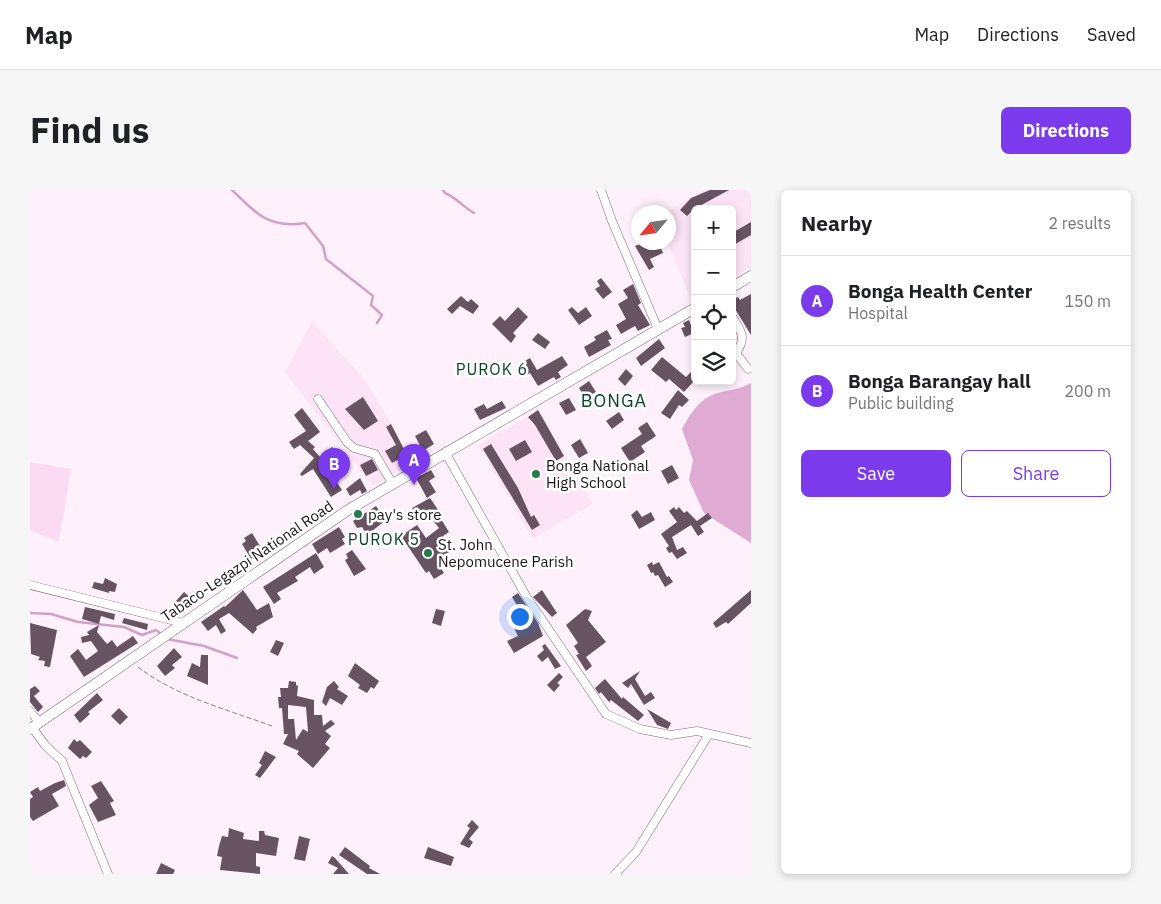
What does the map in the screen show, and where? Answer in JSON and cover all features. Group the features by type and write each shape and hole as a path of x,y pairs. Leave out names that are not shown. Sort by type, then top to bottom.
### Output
{"main road":[{"path":"736,285 751,276"},
{"name":"Tabaco-Legazpi National Road","path":"34,726 296,544 392,483 691,310"}],"street":[{"path":"601,190 612,222 658,329"},
{"path":"736,323 743,334 743,344 736,353 748,369"},
{"path":"318,399 354,448 375,454 392,483"},
{"path":"446,452 526,596 606,714 640,729 672,735 697,732 751,743"},
{"path":"30,585 183,623"},
{"path":"30,711 34,726 45,745 62,761 108,874"},
{"path":"615,874 636,852 709,734"}],"path":[{"path":"130,660 153,679 180,692 272,726"}],"shaded area":[{"path":"704,190 751,190 751,267 736,276 736,205 691,205 691,299 670,250 676,250 676,207"},
{"path":"312,321 366,381 413,462 373,486 285,372"},
{"path":"751,383 751,543 704,513 689,480 693,460 682,429 693,411 705,399"},
{"name":"Bonga National High School","path":"539,410 593,504 533,539 478,445"},
{"path":"30,462 71,469 59,542 30,530"}],"building":[{"path":"710,190 729,190 701,205 691,205 691,212 687,216 680,210 691,198"},
{"path":"751,222 751,235 736,244 736,231"},
{"path":"637,250 662,250 663,253 650,259 654,267 649,270"},
{"path":"601,278 612,292 603,299 595,289 600,286 597,281"},
{"path":"633,284 641,303 638,305 650,325 638,331 635,326 621,334 616,325 626,319 618,304 628,298 623,290"},
{"path":"751,294 751,335 736,311 736,298 738,297 740,300"},
{"path":"461,296 468,302 471,299 479,306 473,314 460,306 452,314 447,309"},
{"path":"518,307 528,317 513,333 516,336 511,343 492,324 500,316 505,321"},
{"path":"572,307 578,313 586,307 592,316 579,325 568,310"},
{"path":"689,320 691,325 691,334 685,337 681,328 685,327 683,323"},
{"path":"607,330 612,339 608,340 611,345 589,357 584,347 596,340 594,337"},
{"path":"538,333 550,342 545,349 532,340"},
{"path":"659,339 665,348 641,366 636,358"},
{"path":"562,356 568,365 558,372 561,377 556,380 554,377 538,386 530,373 525,376 518,365 530,358 537,370"},
{"path":"662,357 686,377 691,372 691,384 684,392 669,379 666,382 651,370"},
{"path":"626,369 633,376 625,386 618,379"},
{"path":"589,381 596,392 585,398 579,388"},
{"path":"678,390 689,400 682,407 679,405 670,419 661,413"},
{"path":"363,397 378,421 364,430 345,409"},
{"path":"569,398 576,410 566,415 559,403"},
{"path":"502,401 506,408 480,420 474,409 484,404 487,409"},
{"path":"302,408 320,432 308,441 315,447 313,449 320,457 332,447 339,456 326,466 342,490 331,497 313,469 302,476 300,474 314,458 300,445 294,449 289,442 306,431 294,415"},
{"path":"538,410 564,456 556,461 535,425 528,417"},
{"path":"619,412 624,420 612,429 606,421"},
{"path":"647,422 656,436 641,446 645,452 630,462 621,448 642,434 638,428"},
{"path":"391,424 407,455 392,463 385,451 396,445 386,427"},
{"path":"426,430 434,444 423,451 415,436"},
{"path":"580,439 588,453 579,458 571,445"},
{"path":"525,440 532,452 516,461 509,449"},
{"path":"491,444 518,488 531,517 534,515 540,525 532,530 483,449"},
{"path":"372,459 378,470 366,476 360,465"},
{"path":"672,465 679,478 668,484 661,471"},
{"path":"431,470 435,477 429,481 436,492 427,498 416,478"},
{"path":"360,478 367,491 362,494 360,490 350,496 346,489"},
{"path":"430,498 443,517 441,519 449,532 443,536 453,550 446,554 448,558 438,564 444,573 434,579 429,571 426,573 401,536 417,525 426,538 439,528 426,512 417,517 412,508"},
{"path":"376,506 386,520 367,535 362,527 357,528 353,521"},
{"path":"674,507 676,510 679,507 684,513 687,511 697,521 708,513 712,518 700,526 704,532 698,536 691,525 672,537 677,550 683,547 687,553 677,559 672,552 669,553 666,548 669,546 661,534 677,522 669,511"},
{"path":"637,510 642,517 651,512 655,520 639,529 631,515"},
{"path":"339,527 345,537 342,539 345,544 330,553 327,548 318,554 312,544"},
{"path":"252,533 263,551 251,559 242,544 246,541 244,538"},
{"path":"352,550 366,569 354,576 345,560 348,558 346,554"},
{"path":"316,553 324,567 314,574 310,567 295,577 298,581 277,593 281,599 274,604 263,587"},
{"path":"652,562 653,565 659,562 667,577 669,576 673,582 665,587 658,575 655,576 653,572 651,573 647,565"},
{"path":"105,578 117,584 115,592 109,591 109,593 92,588 94,582 103,584"},
{"path":"243,590 257,610 269,603 273,617 256,627 257,629 253,634 229,613 219,619 226,631 221,634 216,625 208,631 201,622 225,607"},
{"path":"542,590 557,613 552,617 533,597"},
{"path":"751,590 751,603 728,624 726,622 716,628 713,623"},
{"path":"184,592 193,600 185,609 176,601"},
{"path":"518,593 538,623 543,636 514,653 507,641 518,636 512,624 524,617 512,597"},
{"path":"85,607 115,614 114,620 101,616 99,624 82,619"},
{"path":"436,609 445,611 441,626 432,623"},
{"path":"585,609 592,611 588,620 606,642 586,657 592,666 586,671 576,655 579,654 574,646 578,643 566,625"},
{"path":"124,618 148,624 147,630 122,623"},
{"path":"30,623 57,630 50,667 44,666 45,661 38,660 40,657 31,654"},
{"path":"99,625 97,632 107,644 112,640 117,647 133,636 138,643 84,677 70,656 78,649 86,660 98,651 91,641 82,643 81,637 89,635 87,632"},
{"path":"276,640 284,643 278,656 270,652"},
{"path":"545,644 561,666 555,669 548,657 542,662 537,656 544,650 542,646"},
{"path":"174,648 182,657 172,665 175,668 165,676 157,666"},
{"path":"201,655 208,655 208,685 187,676 192,663 200,667"},
{"path":"355,663 379,681 374,689 371,687 367,693 358,688 360,685 348,676"},
{"path":"640,671 635,679 645,696 651,692 655,698 644,705 631,684 628,688 622,683"},
{"path":"559,673 563,677 557,683 560,685 554,692 547,685"},
{"path":"605,679 622,699 623,697 644,715 638,721 611,700 609,702 601,692 599,694 595,688"},
{"path":"289,681 296,682 298,686 297,696 314,700 314,715 322,715 323,726 331,720 335,724 325,731 331,736 325,744 330,748 313,768 297,754 299,751 283,744 288,734 284,734 282,708 279,708 278,697 281,697 280,688 288,688","holes":["288,705 306,707 308,732 303,729 296,740 294,719 288,719"]},
{"path":"334,681 339,687 337,689 348,696 342,705 330,698 326,706 322,702 327,687"},
{"path":"35,686 40,691 34,696 43,707 38,712 30,702 30,689"},
{"path":"97,693 103,700 88,712 90,714 80,723 74,715"},
{"path":"119,708 128,717 120,725 111,716"},
{"path":"647,709 671,723 668,729 657,725"},
{"path":"74,739 77,742 80,740 92,752 86,758 83,756 80,759 68,748"},
{"path":"265,751 276,757 260,778 255,775 262,765 259,763"},
{"path":"64,780 66,786 52,794 59,806 33,821 30,817 30,799 33,797 30,792 38,787 40,791"},
{"path":"101,781 114,801 110,803 116,815 98,822 89,805 98,798 91,786"},
{"path":"472,820 479,827 469,839 473,842 469,848 460,844 470,828 467,826"},
{"path":"229,828 244,833 243,839 259,841 259,831 264,831 265,835 279,838 276,856 256,853 256,866 260,867 260,874 220,870 222,857 217,856 219,846 222,836 228,837"},
{"path":"299,836 310,839 305,861 294,859"},
{"path":"345,847 370,866 369,868 380,874 367,874 339,855"},
{"path":"428,847 454,857 451,866 424,858"},
{"path":"332,856 349,874 333,874 338,868 328,863"},
{"path":"161,863 175,870 173,874 156,874"}],"waterway":[{"path":"232,190 248,206 272,221 281,224 305,223 323,246 326,259 373,296 371,305 382,315 377,323"},
{"path":"443,190 474,213"},
{"path":"30,613 51,614 78,622 124,627 142,635 156,630 162,635"},
{"path":"167,639 204,646 237,658"}],"place":[{"name":"Bonga National High School","path":"536,474"},
{"name":"Bonga Health Center","path":"414,485"},
{"name":"Bonga Barangay hall","path":"334,489"},
{"name":"pay's store","path":"358,514"},
{"name":"St. John Nepomucene Parish","path":"428,553"}],"district":[{"name":"PUROK 6","path":"492,369"},
{"name":"BONGA","path":"614,400"},
{"name":"PUROK 5","path":"384,539"}]}
